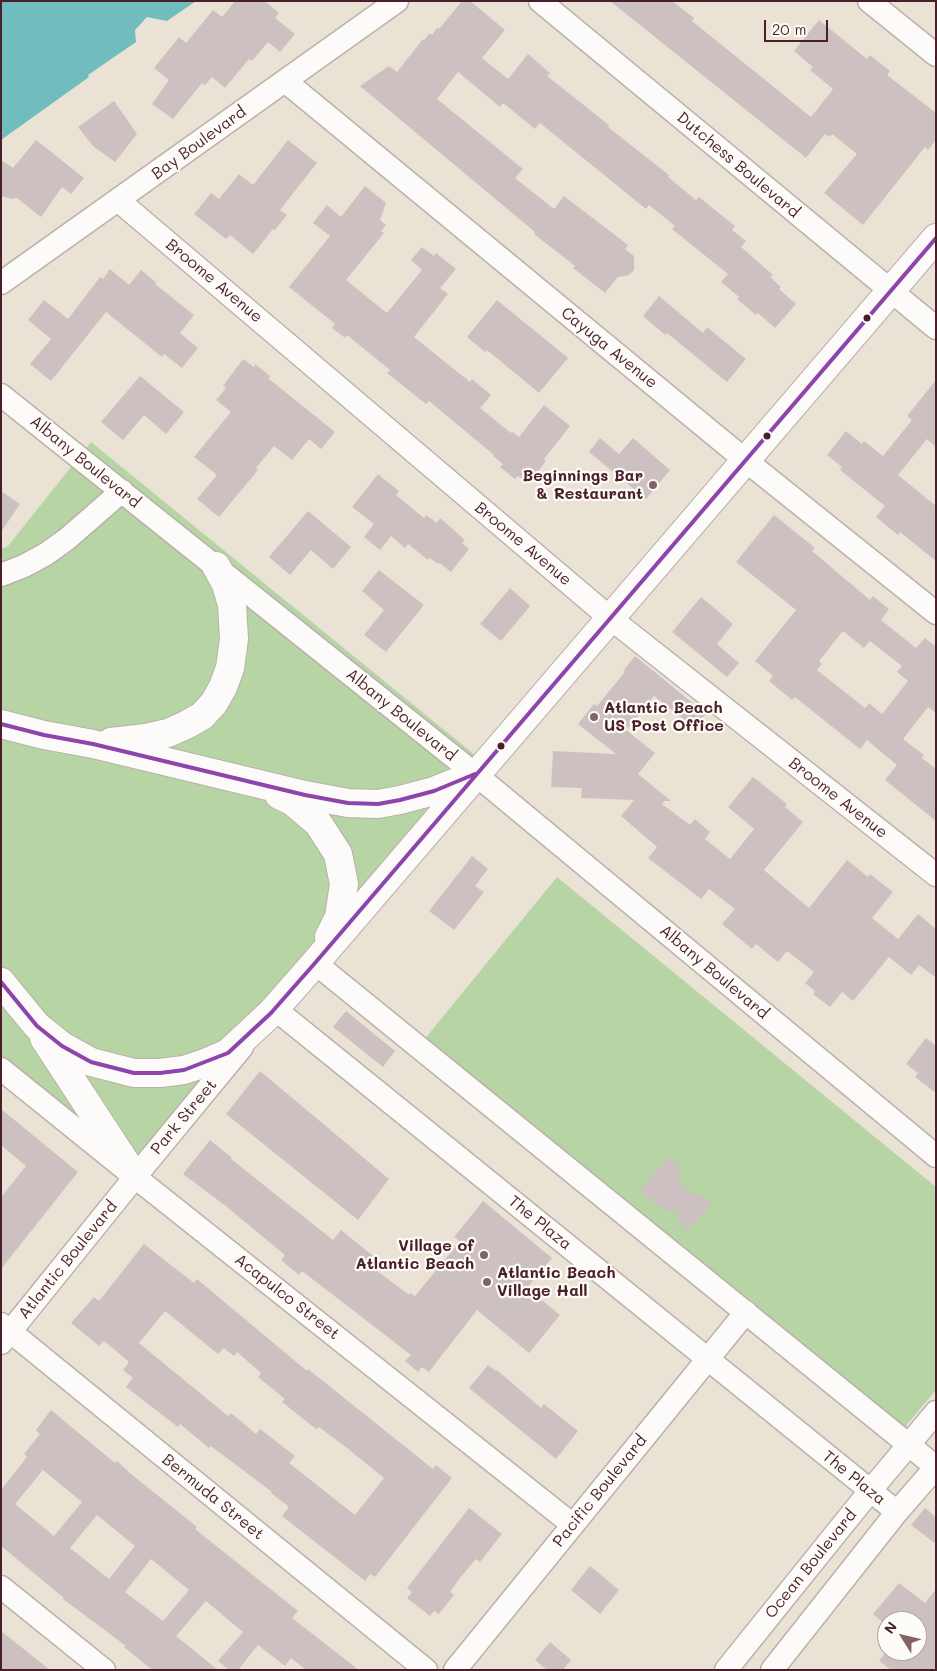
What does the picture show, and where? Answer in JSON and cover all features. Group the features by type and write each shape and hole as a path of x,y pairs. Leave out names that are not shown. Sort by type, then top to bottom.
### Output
{"highway":[{"name":"Park Street","path":"273,1011 936,238"},
{"path":"94,744 146,738 168,733 202,716 214,703 223,687 230,668 234,639 232,605 226,584 216,566"},
{"path":"1,724 44,736 94,744 240,780 348,803 378,804 434,791 475,774"},
{"path":"1,738 44,736"},
{"path":"240,780 275,792 292,801 318,823 338,854 344,884 339,917 315,963"},
{"path":"1,982 37,1026 135,1177"},
{"path":"37,1026 62,1046 91,1062 134,1073 160,1074 206,1064 228,1053 273,1011"}],"street":[{"name":"Bay Boulevard","path":"1,283 397,1"},
{"name":"Dutchess Boulevard","path":"540,1 936,328"},
{"path":"869,1 936,55"},
{"name":"Cayuga Avenue","path":"285,81 745,460 936,613"},
{"name":"Broome Avenue","path":"119,200 610,618 936,875"},
{"name":"Albany Boulevard","path":"1,394 475,774 936,1156"},
{"path":"1,574 24,566 46,554 67,539 122,491"},
{"path":"315,963 936,1467 897,1512 772,1670"},
{"name":"Park Street","path":"135,1177 273,1011"},
{"name":"The Plaza","path":"273,1011 897,1512"},
{"name":"Acapulco Street","path":"1,1069 573,1525"},
{"name":"Atlantic Boulevard","path":"4,1333 135,1177"},
{"name":"Pacific Boulevard","path":"455,1670 746,1312"},
{"name":"Bermuda Street","path":"4,1333 426,1670"},
{"name":"Ocean Boulevard","path":"726,1670 870,1490 936,1412"},
{"path":"1,1587 104,1670"}],"green space":[{"path":"91,442 481,760 135,1177 1,1068 1,549 8,546"},
{"path":"557,877 936,1187 936,1390 904,1428 423,1041"}],"water":[{"path":"1,1 196,1 167,21 147,17 135,30 136,42 1,140"}],"building":[{"path":"235,1 265,1 279,13 275,18 295,34 280,52 268,42 252,61 249,59 225,88 212,77 205,85 202,83 173,119 152,104 169,80 154,68 179,37 186,43 213,10 222,17"},
{"path":"462,1 470,1 505,30 482,58 508,79 528,54 550,73 547,76 669,175 668,177 696,200 699,197 735,226 732,230 746,241 741,247 773,275 770,277 781,287 779,289 796,304 775,328 758,313 756,315 737,299 739,297 721,282 728,274 672,229 675,226 649,205 646,209 540,123 535,129 503,103 500,107 458,72 437,99 523,169 515,178 554,209 564,196 628,245 625,249 634,256 634,270 629,275 618,277 605,293 573,268 575,266 534,234 535,232 360,86 389,66 397,72 423,39 430,33 432,35 437,28 439,29"},
{"path":"610,1 672,1 694,18 692,21 811,117 833,89 810,70 813,67 794,51 819,20 867,59 870,55 890,71 887,75 936,113 936,140 928,150 925,147 863,225 824,193 857,154 832,134 829,137 825,134 806,158"},
{"path":"114,101 137,134 115,162 93,146 78,127"},
{"path":"36,140 84,178 71,194 62,187 41,217 17,198 12,199 1,196 1,160 13,168"},
{"path":"288,140 317,163 280,210 287,215 253,254 230,235 226,239 194,214 211,193 219,199 239,174 253,185"},
{"path":"365,186 386,203 380,220 386,225 381,231 384,233 346,280 387,313 422,270 411,260 422,247 434,256 436,253 456,269 440,288 448,294 414,337 470,382 472,379 491,395 480,408 511,433 513,432 519,437 544,405 570,426 544,459 546,461 528,484 518,476 515,479 500,467 503,464 494,455 429,401 426,404 387,373 390,370 347,335 345,338 332,328 335,324 289,287 330,236 313,223 327,205 341,217"},
{"path":"110,269 129,285 141,270 157,283 155,284 194,315 180,333 198,348 182,368 164,354 162,357 106,312 51,381 30,364 51,339 28,320 44,300 68,319 100,277 103,279"},
{"path":"659,296 703,333 707,327 746,359 727,382 643,316"},
{"path":"497,300 568,358 539,393 487,350 485,352 467,337"},
{"path":"243,359 254,367 255,364 270,376 269,379 335,432 321,449 309,439 292,460 274,446 256,468 258,470 219,517 197,499 217,475 194,457 231,412 216,400 226,388 223,386"},
{"path":"140,376 184,412 166,434 144,415 123,440 101,422"},
{"path":"936,380 936,447 927,439 898,475 936,506 936,561 900,532 898,535 876,517 885,506 840,470 842,467 827,455 846,431 862,444 864,441 883,456 912,420 907,416"},
{"path":"600,438 619,454 633,438 670,470 646,499 589,452"},
{"path":"378,474 399,491 396,495 424,518 426,515 437,523 440,518 465,540 462,543 469,549 451,572 440,563 438,564 430,558 428,560 408,544 405,548 391,536 380,550 364,537 374,524 352,507"},
{"path":"1,491 20,504 1,532"},
{"path":"308,511 351,547 333,569 311,550 290,575 269,557"},
{"path":"774,515 815,548 812,551 870,600 873,596 889,609 881,620 916,648 925,638 936,647 936,713 928,707 903,739 924,755 922,758 936,769 936,821 885,780 897,765 867,740 860,749 795,697 792,700 769,681 773,676 755,661 796,610 736,562","holes":["843,631 864,648 870,641 902,666 897,672 908,681 882,714 869,703 865,708 817,670 822,664 819,661"]},
{"path":"379,570 424,605 386,652 364,635 384,610 362,591"},
{"path":"510,588 530,606 501,641 480,624"},
{"path":"701,597 733,624 717,644 739,663 727,677 672,632"},
{"path":"635,656 706,714 694,728 654,696 626,730 655,753 638,774 671,801 664,801 662,804 690,825 695,819 710,832 705,839 730,859 754,829 728,807 753,777 787,804 785,807 803,822 764,870 809,908 847,860 868,877 870,874 893,892 872,918 898,939 918,914 936,929 936,978 919,965 911,975 889,957 853,1001 842,992 830,1007 813,994 815,991 805,983 814,972 787,951 778,962 756,944 752,949 722,924 735,909 709,889 701,899 648,858 657,847 621,816 634,800 581,798 582,788 551,787 553,751 616,754 578,724 594,704 597,706 625,672 623,671"},
{"path":"472,856 488,869 475,886 484,892 454,930 429,911"},
{"path":"346,1011 395,1051 383,1067 333,1027"},
{"path":"926,1038 936,1046 936,1093 915,1077 918,1073 906,1064"},
{"path":"260,1071 389,1179 358,1220 226,1114"},
{"path":"1,1109 78,1172 1,1269 1,1197 26,1166 1,1145"},
{"path":"210,1140 333,1240 341,1230 382,1263 376,1270 409,1295 410,1293 415,1296 460,1241 454,1237 483,1201 552,1258 527,1288 560,1315 529,1353 477,1310 429,1372 422,1367 418,1372 405,1361 411,1355 302,1271 299,1275 281,1260 285,1255 227,1207 183,1174"},
{"path":"667,1157 679,1166 681,1183 695,1196 702,1195 712,1203 688,1231 679,1224 677,1212 666,1211 640,1191"},
{"path":"144,1244 194,1283 197,1279 307,1371 308,1369 433,1469 436,1465 452,1478 375,1577 370,1574 365,1581 282,1516 289,1507 272,1492 211,1446 209,1448 180,1424 178,1427 126,1387 133,1378 123,1370 129,1362 104,1341 99,1346 71,1323 94,1297 99,1301","holes":["165,1311 218,1354 224,1348 234,1356 237,1352 261,1373 258,1377 285,1399 282,1402 316,1429 319,1427 384,1478 355,1515 289,1463 295,1456 260,1429 256,1434 231,1413 228,1416 139,1343"]},
{"path":"488,1365 497,1370 541,1408 544,1404 578,1431 556,1459 469,1388"},
{"path":"51,1410 115,1463 117,1461 197,1527 195,1529 298,1611 292,1618 359,1670 306,1670 291,1658 285,1666 258,1645 238,1670 229,1670 218,1661 243,1632 206,1601 176,1636 218,1670 152,1670 124,1647 126,1646 63,1599 1,1546 1,1490 27,1457 24,1454 40,1434 36,1430","holes":["43,1470 82,1502 54,1536 15,1504","97,1515 135,1546 109,1579 70,1548","151,1559 189,1590 163,1621 125,1592"]},
{"path":"469,1508 502,1534 480,1562 476,1559 460,1578 450,1592 454,1595 439,1614 434,1611 430,1616 407,1598 412,1592 407,1588"},
{"path":"925,1508 936,1517 936,1544 911,1525"},
{"path":"590,1566 619,1590 600,1614 571,1590"},
{"path":"899,1583 925,1603 936,1589 936,1670 891,1670 879,1661 927,1661 927,1611 877,1611 877,1617 873,1614"},
{"path":"1,1631 50,1670 1,1670"},
{"path":"550,1642 571,1660 563,1670 547,1670 535,1660"}],"transit line":[{"path":"1,982 37,1026 62,1046 91,1062 134,1073 160,1073 184,1070 228,1053 271,1013 315,963 936,238"},
{"path":"1,724 305,795 348,803 378,804 400,800 434,791 475,774"}],"place":[{"name":"Beginnings Bar & Restaurant","path":"653,485"},
{"name":"Atlantic Beach US Post Office","path":"594,717"},
{"name":"Village of Atlantic Beach","path":"484,1255"},
{"name":"Atlantic Beach Village Hall","path":"487,1282"}]}
